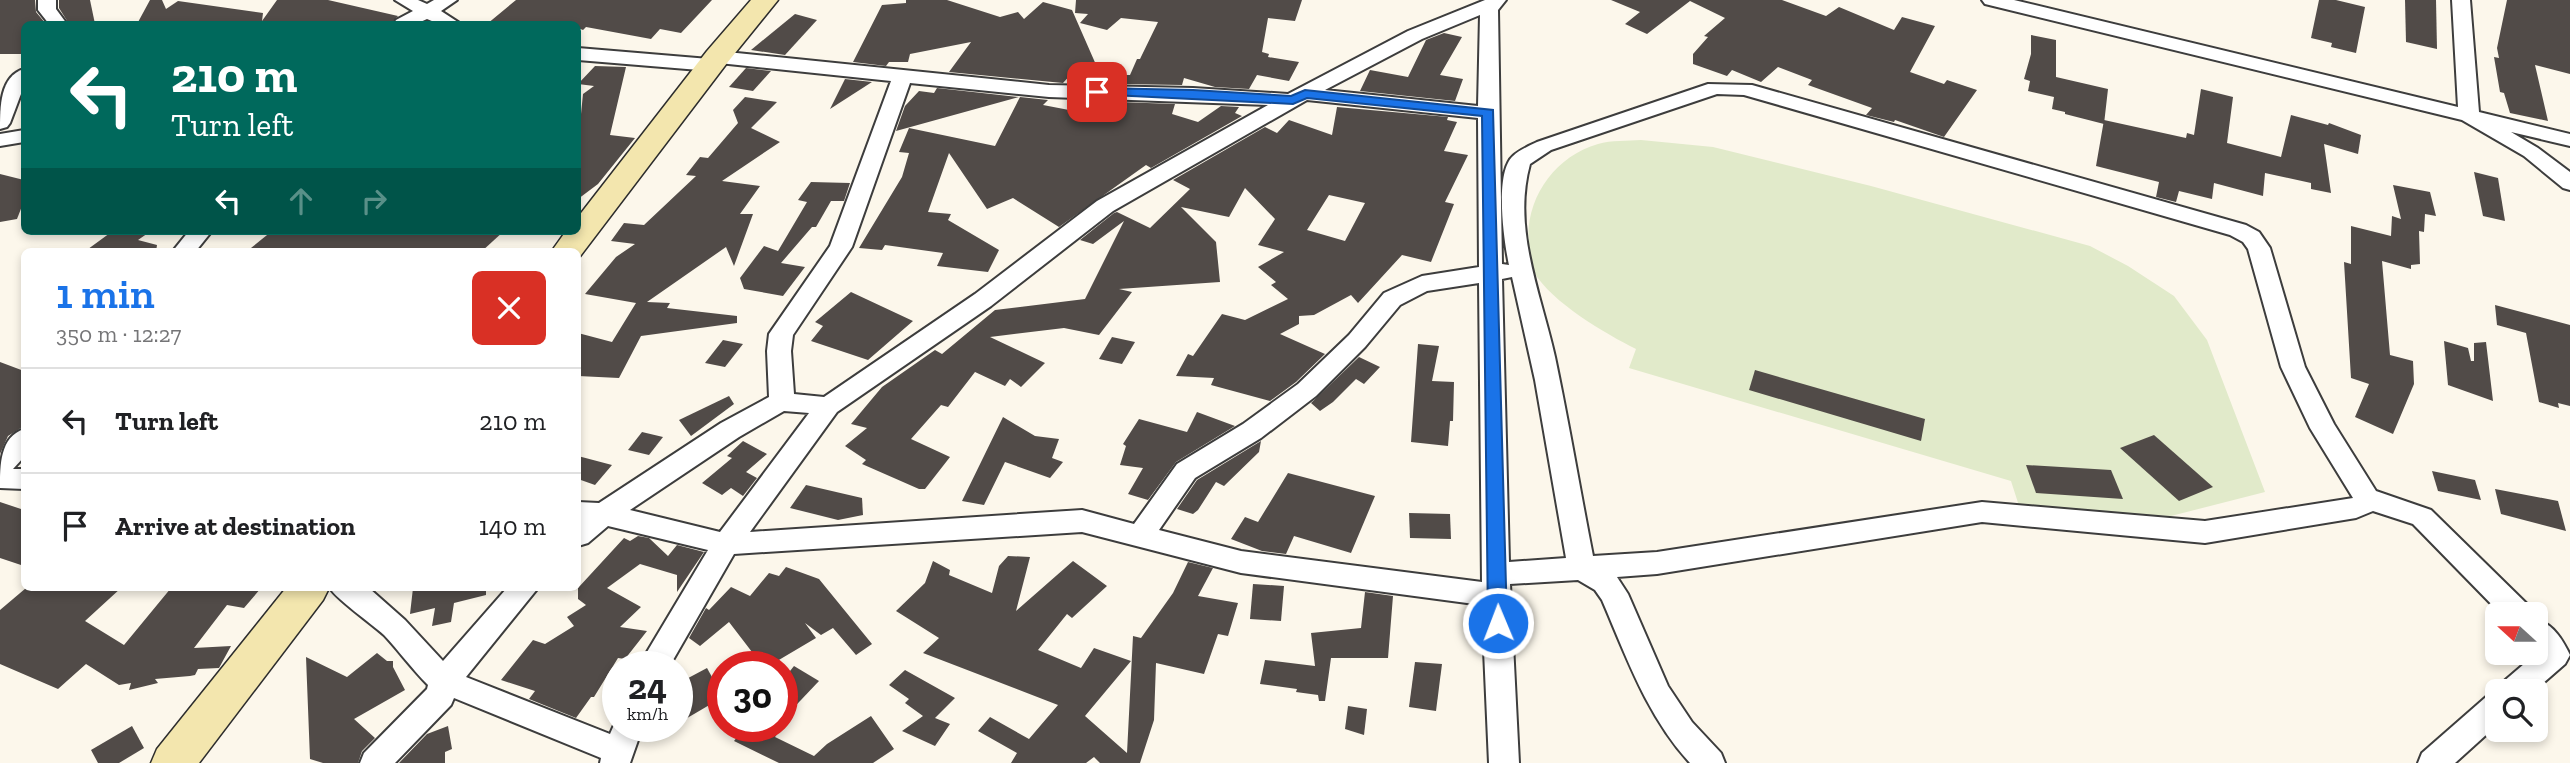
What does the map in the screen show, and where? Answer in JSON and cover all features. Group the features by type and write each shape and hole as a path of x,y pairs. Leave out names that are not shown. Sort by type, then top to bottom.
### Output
{"street":[{"path":"47,0 47,10 56,21"},
{"path":"404,0 446,21"},
{"path":"408,21 448,0"},
{"path":"581,234 713,61 765,0"},
{"path":"1991,0 2570,140"},
{"path":"2461,0 2469,116"},
{"path":"662,651 726,544 828,406 983,300 1105,206 1254,120 1415,35 1494,2 1488,113 1497,584 1504,763"},
{"path":"581,54 904,75 1049,91 1299,97 1488,113"},
{"path":"781,402 783,394 778,345 781,334 841,247 904,75"},
{"path":"0,122 13,87 21,78"},
{"path":"1710,763 1681,732 1656,693 1614,594 1605,582 1581,568 1542,354 1515,232 1512,187 1520,160 1544,146 1699,93 1729,86 2194,216 2251,237 2259,248 2294,367 2304,390 2323,428 2367,499 2422,517 2507,602"},
{"path":"2469,116 2530,152 2570,183"},
{"path":"0,140 21,136"},
{"path":"1141,535 1186,471 1252,431 1307,390 1357,341 1392,299 1422,284 1491,272 1524,270"},
{"path":"581,530 590,513 781,402 828,406"},
{"path":"0,466 21,442"},
{"path":"0,478 21,479"},
{"path":"590,513 726,544 1082,521 1241,562 1497,584 1581,568 1657,563 1982,512 2205,531 2341,511 2364,505 2367,499"},
{"path":"173,763 307,591"},
{"path":"348,591 395,628 416,654 444,681 620,747"},
{"path":"375,763 440,696 444,681 521,591"},
{"path":"2548,643 2555,655 2548,661"},
{"path":"2527,679 2543,665"},
{"path":"2433,763 2485,716"}],"green space":[{"path":"1641,140 1713,147 1871,186 2090,246 2128,266 2174,296 2207,340 2265,492 2171,516 2020,509 2011,481 1629,368 1636,349 1580,316 1542,283 1532,267 1528,234 1535,200 1554,171 1567,160 1598,144"}],"building":[{"path":"0,0 35,0 36,12 44,21 21,21 21,54 0,54"},
{"path":"59,0 90,0 94,21 67,21 59,8"},
{"path":"150,0 162,0 166,9 178,1 263,13 262,21 139,21"},
{"path":"277,0 328,0 398,16 394,21 262,21"},
{"path":"516,0 712,0 681,33 660,29 651,39 586,27 583,30 581,21 491,21"},
{"path":"906,0 947,0 1000,17 1018,12 1024,19 1043,2 1072,10 1097,67 1073,72 1063,83 949,72 971,42 910,54 908,62 889,62 886,66 853,62 882,5 906,3"},
{"path":"1076,0 1302,0 1295,21 1268,18 1262,52 1269,54 1268,57 1299,62 1289,81 1257,75 1249,89 1215,87 1184,78 1182,85 1120,84 1121,75 1130,75 1137,59 1140,59 1158,22 1121,18 1107,30 1080,23 1088,14 1075,13"},
{"path":"1611,0 1782,0 1826,16 1839,7 1894,30 1902,17 1935,26 1910,72 1944,84 1947,80 1977,90 1944,137 1895,120 1894,122 1866,115 1872,108 1808,85 1812,80 1778,67 1761,82 1732,70 1727,76 1693,64 1693,54 1708,37 1704,36 1725,18 1690,1 1647,34 1625,24 1640,12"},
{"path":"2319,0 2336,0 2365,7 2356,53 2331,47 2332,43 2311,38"},
{"path":"2405,0 2436,0 2437,49 2406,42"},
{"path":"2507,0 2570,0 2570,74 2535,65 2548,121 2510,113 2504,93 2500,92 2494,57 2499,58 2497,48"},
{"path":"795,14 817,20 785,55 751,50"},
{"path":"1444,33 1462,37 1440,75 1463,79 1455,101 1360,91 1370,70 1408,77 1426,40"},
{"path":"2031,35 2056,40 2056,77 2108,89 2104,124 2052,109 2054,97 2028,91 2030,81 2024,79 2031,54"},
{"path":"595,66 626,67 610,135 635,138 598,184 581,197 583,94 594,86 581,84 581,81"},
{"path":"746,68 771,71 753,91 729,87"},
{"path":"845,79 872,82 830,109"},
{"path":"937,88 1019,97 896,131 905,106 919,91 934,93"},
{"path":"2201,89 2233,97 2227,143 2281,157 2291,115 2328,125 2329,123 2361,135 2358,154 2324,144 2331,193 2311,189 2311,183 2265,173 2263,196 2214,183 2212,199 2179,191 2176,202 2156,197 2159,182 2096,166 2104,120 2186,138 2187,133 2194,135"},
{"path":"745,97 777,102 751,128 780,142 722,181 760,186 740,214 753,214 734,266 726,247 647,302 670,303 667,308 737,316 737,323 641,336 619,378 581,376 581,334 612,342 636,303 585,294 616,257 635,244 611,241 624,223 644,225 696,176 686,175 700,157 708,158 738,123 733,110"},
{"path":"1020,97 1048,100 1043,105 1116,119 1118,102 1175,104 1172,114 1198,122 1221,106 1239,107 1235,113 1242,116 1151,168 1146,165 1059,227 1013,198 987,209 949,153 928,212 951,214 948,220 999,250 988,272 937,266 943,253 885,245 882,250 859,248 902,177 909,153 899,152 909,128 995,146"},
{"path":"1337,107 1448,117 1447,120 1457,122 1444,151 1468,155 1445,202 1454,204 1431,262 1402,255 1358,303 1351,295 1314,315 1299,316 1299,324 1280,334 1325,354 1296,382 1270,401 1211,385 1214,378 1176,376 1188,354 1193,356 1222,314 1245,320 1288,299 1271,285 1276,282 1258,267 1284,252 1258,245 1275,219 1245,188 1229,217 1181,207 1216,242 1220,282 1119,289 1132,292 1099,335 1064,328 990,337 1045,363 1021,387 1010,379 1005,386 975,372 948,407 941,405 911,439 950,457 925,489 919,489 862,464 866,460 845,446 867,428 851,424 882,387 935,350 942,354 995,310 1085,299 1124,221 1093,244 1080,240 1114,213 1150,228 1190,189 1173,180 1265,127 1277,133 1289,120 1332,135","holes":["1329,195 1365,203 1345,241 1307,230"]},
{"path":"2474,172 2498,178 2505,221 2483,216"},
{"path":"0,174 21,179 21,209 17,219 0,222"},
{"path":"811,182 850,183 844,201 831,201 816,227 812,227 781,263 805,267 783,296 744,289 740,278 764,246 778,251 807,202 798,200"},
{"path":"2393,185 2430,192 2436,216 2425,214 2424,232 2419,231 2420,264 2411,265 2411,269 2382,261 2390,355 2413,361 2414,384 2393,434 2355,417 2369,384 2351,378 2344,262 2351,264 2351,226 2391,236 2392,216 2401,219"},
{"path":"107,235 145,235 138,240 157,245 157,248 89,248"},
{"path":"267,235 500,235 485,248 251,248"},
{"path":"851,292 913,321 868,360 811,341 823,326 815,322"},
{"path":"2495,305 2570,325 2570,406 2558,403 2559,408 2539,402 2526,333 2497,325"},
{"path":"1112,337 1135,342 1122,364 1099,359"},
{"path":"723,340 743,344 725,367 705,363"},
{"path":"2444,341 2468,348 2471,361 2474,361 2474,343 2486,342 2493,401 2448,385"},
{"path":"1418,344 1439,346 1432,381 1454,382 1453,421 1450,421 1448,446 1411,442"},
{"path":"1359,357 1380,367 1364,384 1356,379 1320,411 1311,403"},
{"path":"0,362 21,370 21,428 8,436 0,454"},
{"path":"1755,370 1925,419 1921,441 1749,390"},
{"path":"729,396 734,404 691,436 679,420"},
{"path":"1197,412 1235,426 1176,462 1148,500 1128,494 1143,468 1120,465 1126,446 1123,444 1139,419 1187,432"},
{"path":"1003,417 1035,436 1059,439 1052,458 1063,462 1050,478 1005,462 984,505 962,501"},
{"path":"642,432 663,437 649,455 628,450"},
{"path":"2154,435 2213,487 2179,501 2120,448"},
{"path":"743,441 767,454 746,472 757,478 743,496 731,488 722,495 702,483 732,458 727,456"},
{"path":"1261,441 1259,452 1224,486 1216,482 1198,510 1193,514 1177,509 1197,480"},
{"path":"581,457 612,465 595,485 581,480"},
{"path":"2026,465 2111,470 2123,499 2036,493"},
{"path":"2432,471 2475,480 2481,500 2438,491"},
{"path":"1288,473 1375,496 1351,553 1294,536 1286,554 1262,551 1231,539 1245,517 1258,522"},
{"path":"806,485 862,498 863,515 838,520 790,508"},
{"path":"2495,489 2558,501 2566,531 2501,514"},
{"path":"0,502 21,509 21,565 0,558"},
{"path":"1409,513 1450,514 1451,539 1410,538"},
{"path":"638,536 649,538 668,556 677,545 704,552 677,592 677,575 640,564 607,588 641,607 620,627 647,631 631,651 602,651 602,684 576,718 529,699 535,691 501,680 533,640 545,644 574,626 567,617 586,605 578,599 581,585 624,538 630,541"},
{"path":"1008,556 1030,557 1016,611 1073,561 1107,586 1072,618 1067,614 1038,650 1081,668 1094,648 1131,661 1085,716 1127,753 1133,636 1141,638 1173,593 1188,562 1213,568 1198,596 1238,603 1228,636 1218,634 1204,674 1156,663 1154,720 1140,763 1100,763 1094,757 1086,763 1011,763 1017,753 978,731 990,717 1029,739 1058,705 923,653 939,638 896,611 925,583 933,561 950,570 949,575 992,593 999,566"},
{"path":"786,567 819,579 872,644 856,655 833,628 821,635 805,623 816,638 794,651 751,651 729,622 700,646 689,638 706,608 709,610 731,587 750,596 769,573 779,576"},
{"path":"1253,584 1284,586 1281,621 1250,619"},
{"path":"22,591 118,591 85,621 124,645 169,591 258,591 244,608 227,605 194,648 231,646 219,668 198,669 195,675 190,676 155,679 158,683 129,690 131,683 119,685 86,664 58,689 0,664 0,610"},
{"path":"413,591 486,591 486,595 454,603 451,622 432,626 435,608 410,614"},
{"path":"1365,592 1393,596 1388,658 1331,658 1325,701 1319,701 1318,695 1296,692 1297,689 1260,684 1265,660 1315,666 1311,633 1361,628"},
{"path":"377,653 387,661 393,661 393,667 405,690 354,719 375,738 362,751 358,763 323,763 310,759 306,657 347,677"},
{"path":"1415,662 1442,664 1436,711 1409,707"},
{"path":"707,668 707,706 693,715 693,675"},
{"path":"798,668 819,681 798,703"},
{"path":"905,670 955,698 935,718 950,724 935,746 902,731 923,716 905,703 909,699 889,685"},
{"path":"1348,706 1367,709 1364,735 1345,729"},
{"path":"871,716 894,749 873,763 779,763 736,742 785,742 814,756 827,744"},
{"path":"132,726 144,748 119,763 98,763 91,750"},
{"path":"448,726 452,749 445,752 445,763 399,763 427,734"}],"route":[{"path":"1097,92 1293,100 1305,94 1488,113 1498,623"}]}
